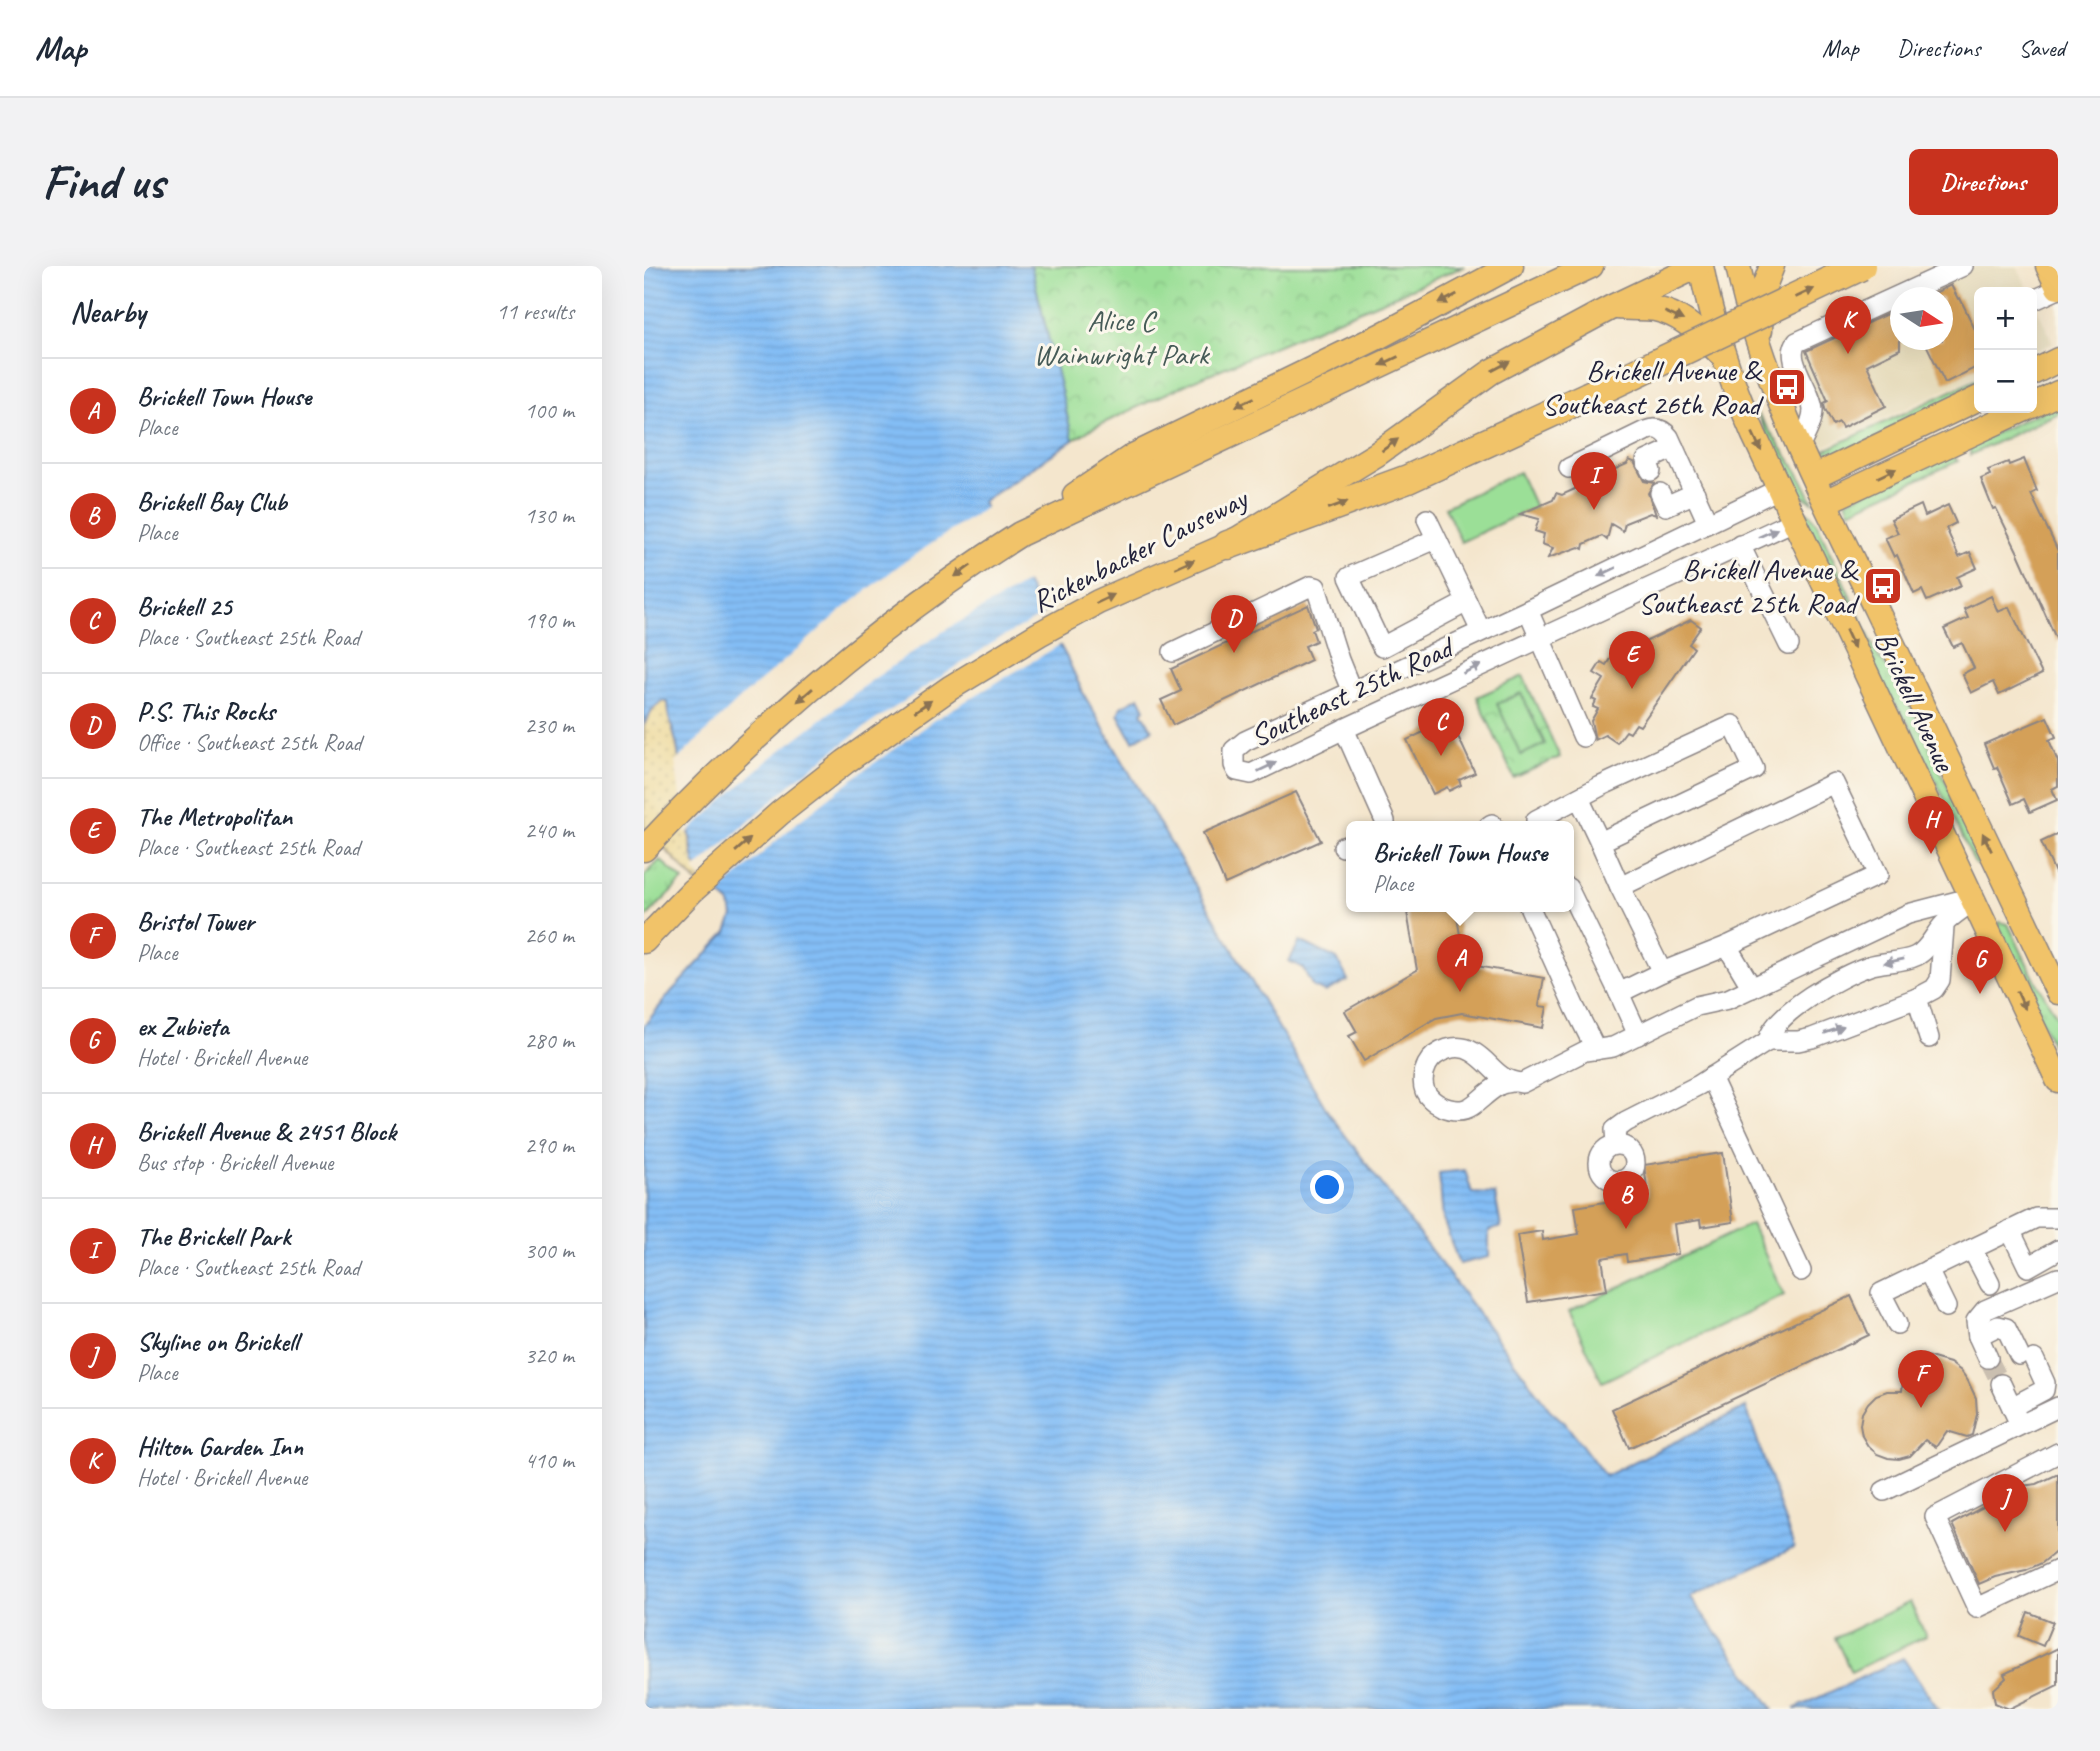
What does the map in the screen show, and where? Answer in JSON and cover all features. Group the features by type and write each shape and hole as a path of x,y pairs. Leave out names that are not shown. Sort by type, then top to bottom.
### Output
{"highway":[{"path":"1228,545 1418,475 1861,266"}],"main road":[{"path":"1020,534 1133,456 1369,342 1511,266"},
{"name":"Rickenbacker Causeway","path":"646,847 725,768 820,682 908,610 1020,534 1591,266"},
{"name":"Rickenbacker Causeway","path":"644,941 692,891 780,813 873,741 950,688 1068,618 1228,545 1377,454 1490,372 1612,307 1700,266"},
{"name":"Brickell Avenue","path":"1700,266 1712,319 1738,398 2058,1080"},
{"name":"Brickell Avenue","path":"1738,266 1748,312 1763,356 1800,446 2058,992"},
{"path":"1763,356 1762,292 1772,266"},
{"path":"2048,266 2058,288"},
{"path":"1612,307 1654,309 1677,317 1723,356"},
{"path":"2037,370 2058,360"},
{"path":"2037,403 2058,393"},
{"path":"1814,477 1974,401"},
{"path":"1825,502 2016,413"},
{"path":"1948,414 1959,440"},
{"path":"1779,489 1809,502 1838,530"},
{"path":"1973,900 2007,884"}],"street":[{"path":"1800,446 1813,412 1792,352 1797,342 1963,266"},
{"path":"2037,298 2058,288"},
{"path":"1763,356 1798,371"},
{"path":"1569,468 1650,429 1662,429 1669,437 1708,523"},
{"path":"1651,471 1646,461 1674,448"},
{"name":"Southeast 25th Road","path":"1779,489 1528,610 1245,741 1234,750 1234,765 1237,771 1251,774 1387,708 1794,521"},
{"path":"1660,493 1667,506 1695,493"},
{"path":"1427,519 1481,631"},
{"path":"1682,535 1696,565"},
{"path":"1436,539 1349,577 1382,647 1467,602"},
{"path":"1740,545 1789,645"},
{"path":"1173,652 1311,586 1316,587 1352,692"},
{"path":"1528,610 1583,737"},
{"path":"1375,681 1387,708"},
{"path":"1536,821 1733,725 1754,769 1600,842"},
{"path":"1344,729 1385,821"},
{"path":"1619,993 1878,875 1834,783 1620,887"},
{"path":"1579,798 1662,972"},
{"path":"1574,898 1638,1035"},
{"path":"1768,1041 1768,1037 1778,1025 1830,982 1871,965 1916,956 1927,947 1945,922 1973,900"},
{"path":"1513,1082 1522,1083 1585,1052 1614,1047 1696,1006 1728,999 1908,914 1958,901 1973,900"},
{"path":"1532,912 1596,1050"},
{"path":"1616,1144 1615,1130 1626,1122 1711,1077 1768,1041 1812,1038 1934,989 1943,971 1941,944 1945,922"},
{"path":"1727,946 1752,988"},
{"path":"1917,998 1929,1038"},
{"path":"1711,1077 1801,1271"},
{"path":"1897,1324 1881,1293 2036,1218 2058,1219"},
{"path":"2010,1230 2028,1267 2058,1250"},
{"path":"1972,1249 1990,1284"},
{"path":"1928,1270 1946,1307"},
{"path":"1988,1358 1978,1336 1976,1321 1985,1310 2058,1278"},
{"path":"1884,1491 2016,1416 2044,1390 2045,1382 2006,1328 1998,1326 1978,1336"},
{"path":"2001,1384 2016,1416"},
{"path":"2016,1416 2058,1407"},
{"path":"2058,1453 1935,1517 1977,1608 2058,1570"}],"shaded area":[{"path":"1948,266 2017,266 2027,287 1974,287 1974,376 1821,448 1790,379 1779,344 1890,293 1890,350 1953,350 1953,287 1902,287"},
{"path":"2037,309 2053,343 2037,351"}],"green space":[{"name":"Alice C Wainwright Park","path":"1031,266 1465,266 1195,380 1073,440"},
{"path":"1974,380 1974,390 1829,462 1823,451"},
{"path":"2058,403 2058,413 1970,455 1970,445"},
{"path":"1758,414 1798,472 1813,502 1789,489"},
{"path":"1950,454 1958,461 1850,511 1846,501"},
{"path":"1519,472 1535,507 1461,542 1445,507"},
{"path":"1802,510 1810,514 1817,524 1879,658 1900,682 1982,861 1981,864 1974,862 1910,726 1883,686"},
{"path":"1523,676 1560,757 1514,778 1477,697"},
{"path":"1521,693 1545,744 1521,755 1497,704"},
{"path":"660,860 683,880 644,919 644,876"},
{"path":"2000,922 2008,924 2034,978 2058,1018 2058,1058 1998,925"},
{"path":"1751,1224 1784,1295 1602,1382 1569,1311"},
{"path":"1910,1602 1926,1636 1851,1672 1835,1638"}],"sand":[{"path":"664,700 669,704 692,854 700,872 701,887 644,827 644,725 653,709"}],"water":[{"path":"644,266 1031,266 1073,440 982,502 1067,658 1084,695 1328,1112 1550,1410 1565,1423 1605,1476 1746,1407 1794,1548 1690,1597 1773,1709 644,1709 644,1026 671,992 727,932 733,916 730,904 712,888 694,862 668,702 662,701 653,709 644,725"},
{"path":"1139,697 1145,709 1142,712 1152,730 1133,741 1118,714 1121,707"},
{"path":"1300,941 1337,959 1348,980 1325,992 1313,987 1303,968 1289,961"},
{"path":"1465,1170 1472,1193 1495,1194 1501,1227 1489,1231 1489,1257 1459,1264 1443,1219 1439,1173"},
{"path":"1903,1658 1938,1709 1794,1709"}],"pier":[{"path":"988,506 1029,581 944,631 872,680 768,760 686,834 675,762 742,697 847,606 901,564"},
{"path":"1047,613 1063,643 934,720 855,777 794,825 715,896 694,870 798,778 865,727 997,640"}],"building":[{"path":"1953,289 1974,327 1974,368 1945,383 1929,350 1953,350"},
{"path":"1890,313 1890,350 1898,350 1867,365 1886,406 1842,428 1839,422 1833,425 1825,409 1824,403 1828,401 1806,351"},
{"path":"2024,459 2037,491 2031,494 2058,551 2058,643 1981,479 1990,475 1988,470"},
{"path":"1629,460 1634,462 1644,481 1654,483 1648,493 1656,515 1650,513 1625,523 1623,531 1611,524 1607,540 1602,536 1584,544 1583,549 1579,547 1548,558 1553,548 1542,544 1544,534 1535,531 1539,519 1520,514 1553,500 1556,493 1562,495 1575,489 1579,481 1609,489 1604,474 1627,464"},
{"path":"1921,505 1925,516 1948,505 1956,523 1946,528 1959,557 1970,552 1977,568 1957,577 1961,586 1927,601 1922,590 1914,594 1897,555 1894,557 1885,538 1898,533 1891,519"},
{"path":"1991,596 1998,612 2009,607 2042,674 1999,695 1993,682 1971,693 1962,674 1974,668 1962,643 1953,647 1944,629 1968,618 1964,609"},
{"path":"1308,605 1316,628 1312,630 1316,641 1305,646 1311,660 1173,725 1161,700 1181,691 1171,669"},
{"path":"1691,620 1701,627 1689,644 1694,648 1640,726 1636,724 1630,733 1626,731 1617,743 1605,735 1595,740 1591,721 1598,709 1593,707 1596,701 1592,699 1604,679 1594,673 1601,662 1606,665 1611,657 1619,661 1628,646 1643,639 1645,642"},
{"path":"2047,717 2056,737 2049,740 2058,762 2058,786 2052,789 2057,800 2030,812 2024,799 2013,804 1984,744"},
{"path":"1450,719 1475,773 1459,780 1461,785 1449,791 1447,787 1433,794 1407,740"},
{"path":"1296,792 1321,841 1225,884 1203,833"},
{"path":"2058,834 2058,879 2041,842"},
{"path":"1407,912 1456,912 1465,964 1544,978 1539,1006 1547,1007 1543,1028 1462,1013 1436,1018 1364,1061 1349,1036 1357,1032 1345,1011 1417,970"},
{"path":"1723,1153 1733,1222 1701,1227 1700,1220 1674,1224 1678,1254 1627,1262 1626,1254 1602,1258 1607,1290 1528,1302 1517,1235 1542,1231 1543,1240 1579,1234 1575,1207 1648,1195 1644,1165"},
{"path":"1851,1296 1869,1335 1629,1448 1612,1409"},
{"path":"1923,1355 1950,1363 1961,1371 1968,1381 1976,1398 1977,1414 1972,1435 1967,1437 1947,1431 1936,1447 1925,1440 1910,1456 1899,1459 1877,1454 1862,1436 1862,1413 1876,1395 1887,1391 1902,1391 1903,1380 1920,1382"},
{"path":"2058,1474 2058,1550 2042,1563 2026,1570 1995,1577 1979,1584 1952,1524 2021,1486 2037,1484"},
{"path":"2028,1612 2053,1622 2043,1646 2019,1636"},
{"path":"2058,1648 2058,1685 2009,1709 1995,1703 1993,1690 2006,1678 2004,1674"}],"tunnel":[{"path":"1988,1358 2001,1384"}],"place":[{"name":"Hilton Garden Inn","path":"1848,354"},
{"name":"Brickell Avenue & Southeast 26th Road","path":"1787,387"},
{"name":"The Brickell Park","path":"1594,510"},
{"name":"Brickell Avenue & Southeast 25th Road","path":"1883,586"},
{"name":"P.S. This Rocks","path":"1234,653"},
{"name":"The Metropolitan","path":"1632,689"},
{"name":"Brickell 25","path":"1441,756"},
{"name":"Brickell Avenue & 2451 Block","path":"1931,854"},
{"name":"Brickell Town House","path":"1460,992"},
{"name":"ex Zubieta","path":"1980,994"},
{"name":"Brickell Bay Club","path":"1626,1229"},
{"name":"Bristol Tower","path":"1921,1408"},
{"name":"Skyline on Brickell","path":"2005,1532"}]}
